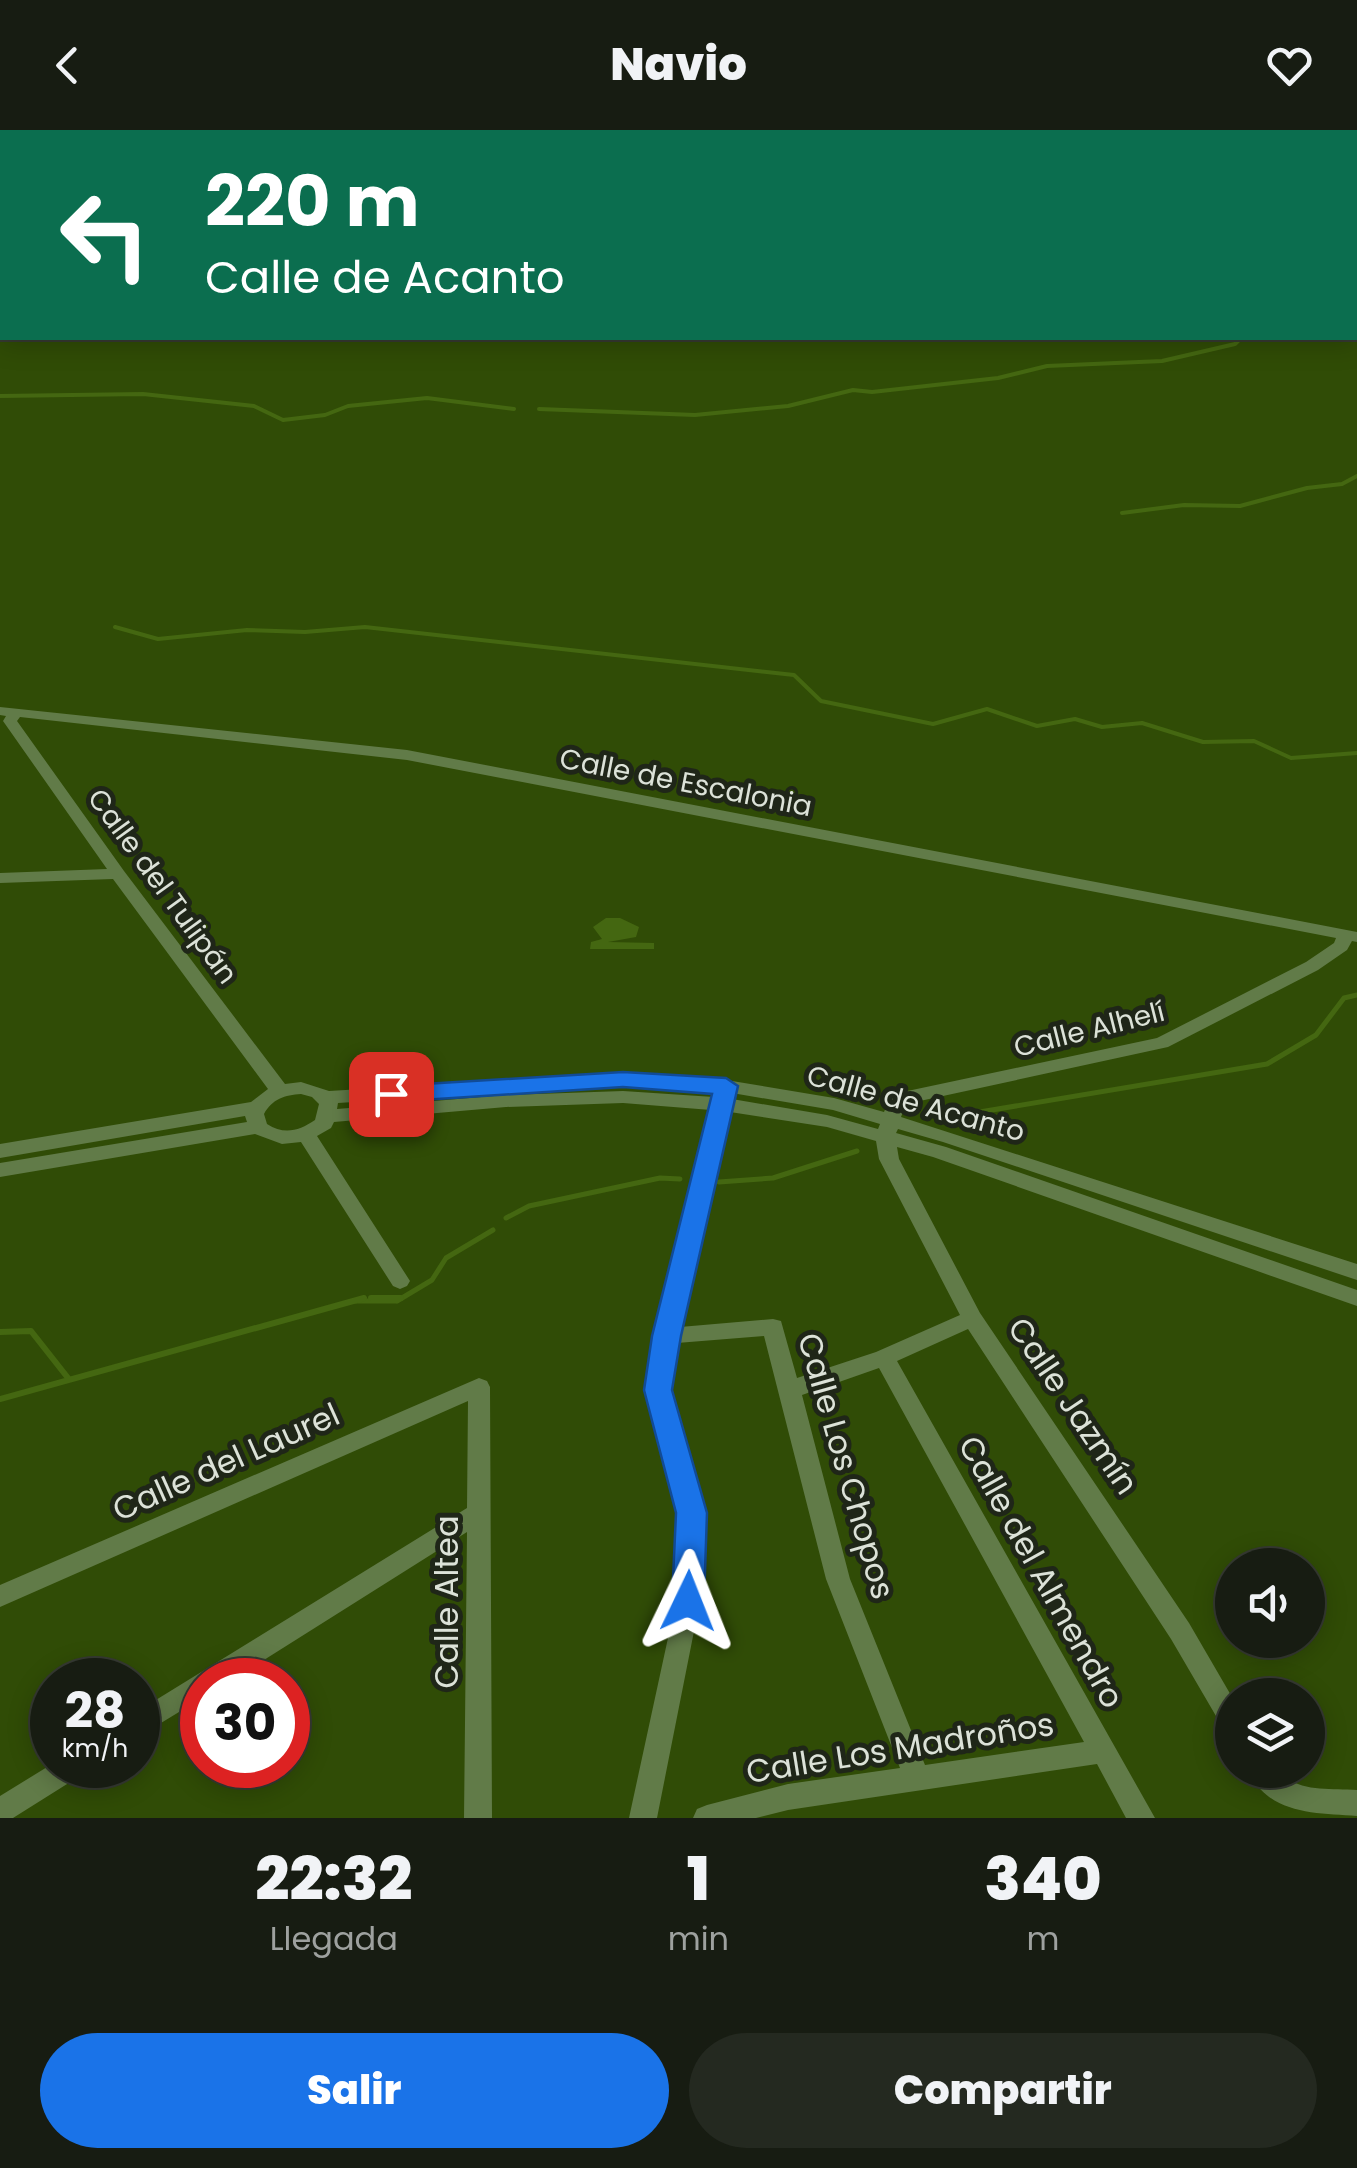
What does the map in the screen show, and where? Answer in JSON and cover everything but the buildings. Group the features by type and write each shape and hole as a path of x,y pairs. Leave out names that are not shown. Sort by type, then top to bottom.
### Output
{"street":[{"name":"Calle del Tulipán","path":"8,712 10,721 118,874 280,1090"},
{"name":"Calle de Escalonia","path":"8,712 407,755 1351,936"},
{"path":"0,878 118,874"},
{"name":"Calle Alhelí","path":"887,1128 898,1099 1162,1043 1312,966 1351,936"},
{"path":"0,1170 257,1118 280,1090 311,1089 327,1107 306,1134 273,1136 257,1118"},
{"path":"643,1818 688,1601 691,1513 658,1390 666,1336 724,1095"},
{"name":"Calle de Acanto","path":"327,1107 372,1110 724,1095 827,1121 887,1128 1357,1272"},
{"path":"0,1151 257,1118"},
{"name":"Calle de Acanto","path":"887,1128 939,1152 1357,1298"},
{"name":"Calle Jazmín","path":"887,1128 889,1159 972,1318 1180,1630 1215,1691"},
{"path":"306,1134 400,1282"},
{"path":"792,1389 884,1358 972,1318"},
{"name":"Calle Los Chopos","path":"666,1336 773,1327 838,1579 917,1778"},
{"name":"Calle del Almendro","path":"884,1358 1142,1818"},
{"name":"Calle Altea","path":"478,1818 479,1387"},
{"name":"Calle del Laurel","path":"0,1596 479,1387"},
{"path":"245,1658 480,1512"},
{"name":"Calle Los Madroños","path":"707,1818 791,1808 917,1778 1104,1751"},
{"path":"0,1811 37,1788"},
{"path":"1277,1788 1294,1799 1357,1803"}],"shaded area":[{"path":"0,340 1357,340 1357,1818 0,1818"},
{"path":"606,918 620,918 639,927 636,937 608,942 654,943 654,949 590,949 591,942 602,939 593,927"}],"waterway":[{"path":"539,409 695,415 788,406 853,390 872,392 998,378 1047,366 1162,361 1239,340"},
{"path":"0,396 143,394 254,406 283,420 325,415 348,406 427,398 514,409"},
{"path":"1122,513 1184,505 1240,506 1307,488 1342,484 1357,476"},
{"path":"115,627 158,639 247,630 305,632 365,627 794,675 821,701 933,724 987,709 1037,726 1075,719 1102,727 1142,723 1203,742 1254,741 1291,758 1357,753"},
{"path":"950,1117 1267,1064 1316,1035 1344,998 1357,995"},
{"path":"719,1182 773,1178 857,1151"},
{"path":"506,1218 529,1206 660,1178 680,1179"},
{"path":"354,1301 397,1301 432,1280 446,1258 493,1230"},
{"path":"0,1399 364,1298"},
{"path":"371,1298 401,1298"},
{"path":"0,1332 31,1331 68,1378"}],"route":[{"path":"391,1094 506,1084 623,1080 726,1086 666,1336 658,1390 691,1513 688,1601"}]}
